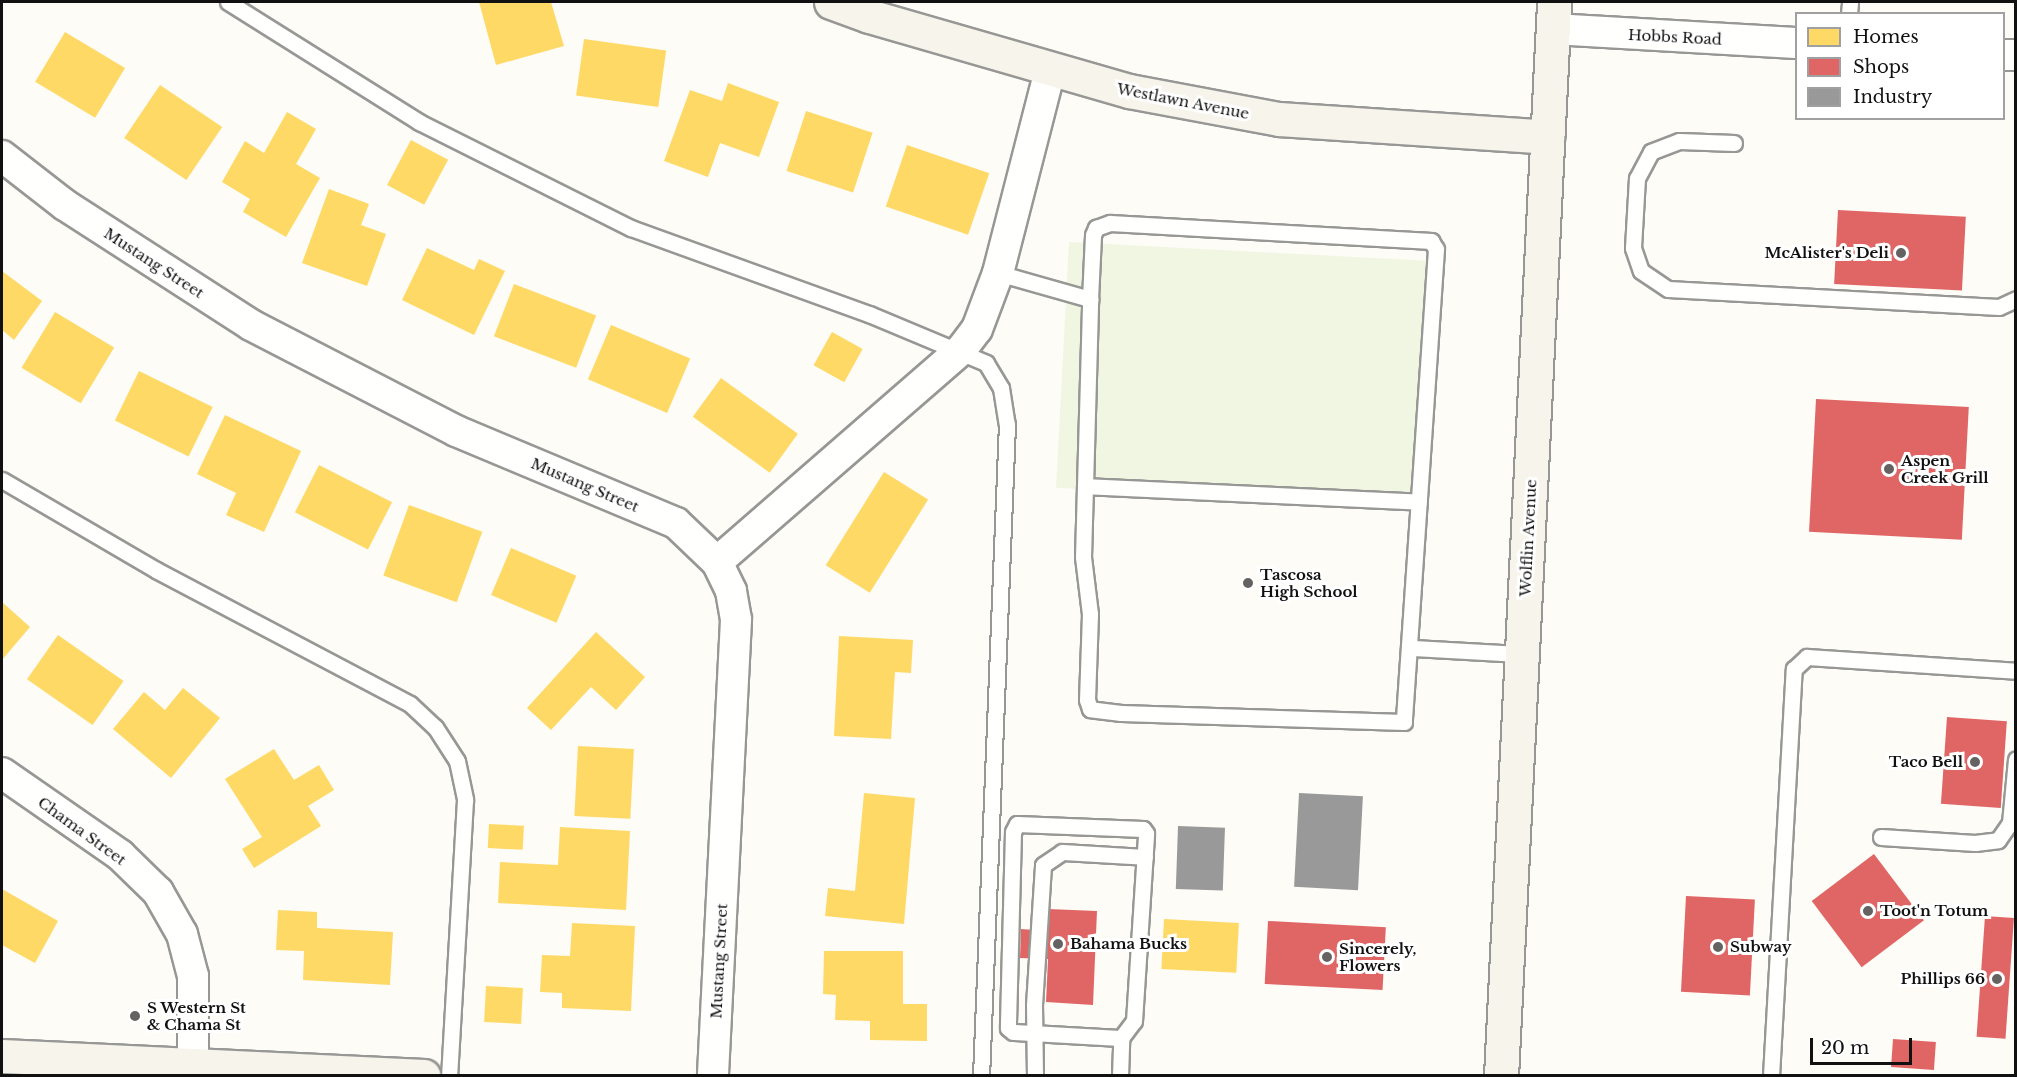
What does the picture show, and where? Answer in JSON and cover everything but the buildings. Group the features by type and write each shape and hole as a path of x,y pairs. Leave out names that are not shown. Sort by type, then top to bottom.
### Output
{"main road":[{"name":"Westlawn Avenue","path":"831,2 1050,70 1129,91 1279,120 1547,137"},
{"name":"Wolflin Avenue","path":"1501,1076 1554,15"},
{"path":"2,1056 424,1076"}],"street":[{"name":"Hobbs Road","path":"1554,15 1795,43"},
{"path":"717,562 961,350 977,330 998,273 1050,70"},
{"name":"Mustang Street","path":"2,156 65,205 251,325 456,431 676,523 717,562 731,591 735,620 713,1076"},
{"name":"Chama Street","path":"2,773 120,855 158,892 182,934 193,976 194,1065"}],"lane":[{"path":"228,2 419,122 631,228 961,350 986,363 1001,388 1007,424 981,1076"},
{"path":"1734,143 1679,141 1651,152 1637,178 1633,248 1641,271 1668,290 1999,307 2016,299"},
{"path":"1102,224 1431,241 1436,249 1412,648 1407,714 1404,722 1394,724 1090,709 1087,700 1090,614 1083,557 1090,299 1093,235 1102,224"},
{"path":"998,273 1090,299"},
{"path":"2,480 156,570 410,704 435,727 457,761 465,800 449,1076"},
{"path":"1085,486 1419,502"},
{"path":"1412,648 1521,654"},
{"path":"1770,1076 1794,669 1806,657 2016,671"},
{"path":"1881,837 1975,843 1998,840 2010,823 2016,759"},
{"path":"1120,1076 1121,1038 1134,1021 1146,833 1143,829 1017,824 1013,832 1006,1021 1013,1032 1121,1038"},
{"path":"1035,1076 1036,959 1043,866 1062,852 1145,857"}],"green space":[{"path":"1069,242 1439,261 1427,507 1056,488"}],"place":[{"name":"McAlister's Deli","path":"1901,253"},
{"name":"Aspen Creek Grill","path":"1889,469"},
{"name":"Tascosa High School","path":"1248,583"},
{"name":"Taco Bell","path":"1975,762"},
{"name":"Toot'n Totum","path":"1868,911"},
{"name":"Bahama Bucks","path":"1058,944"},
{"name":"Subway","path":"1718,947"},
{"name":"Sincerely, Flowers","path":"1327,957"},
{"name":"Phillips 66","path":"1997,979"},
{"name":"S Western St & Chama St","path":"135,1016"}]}
